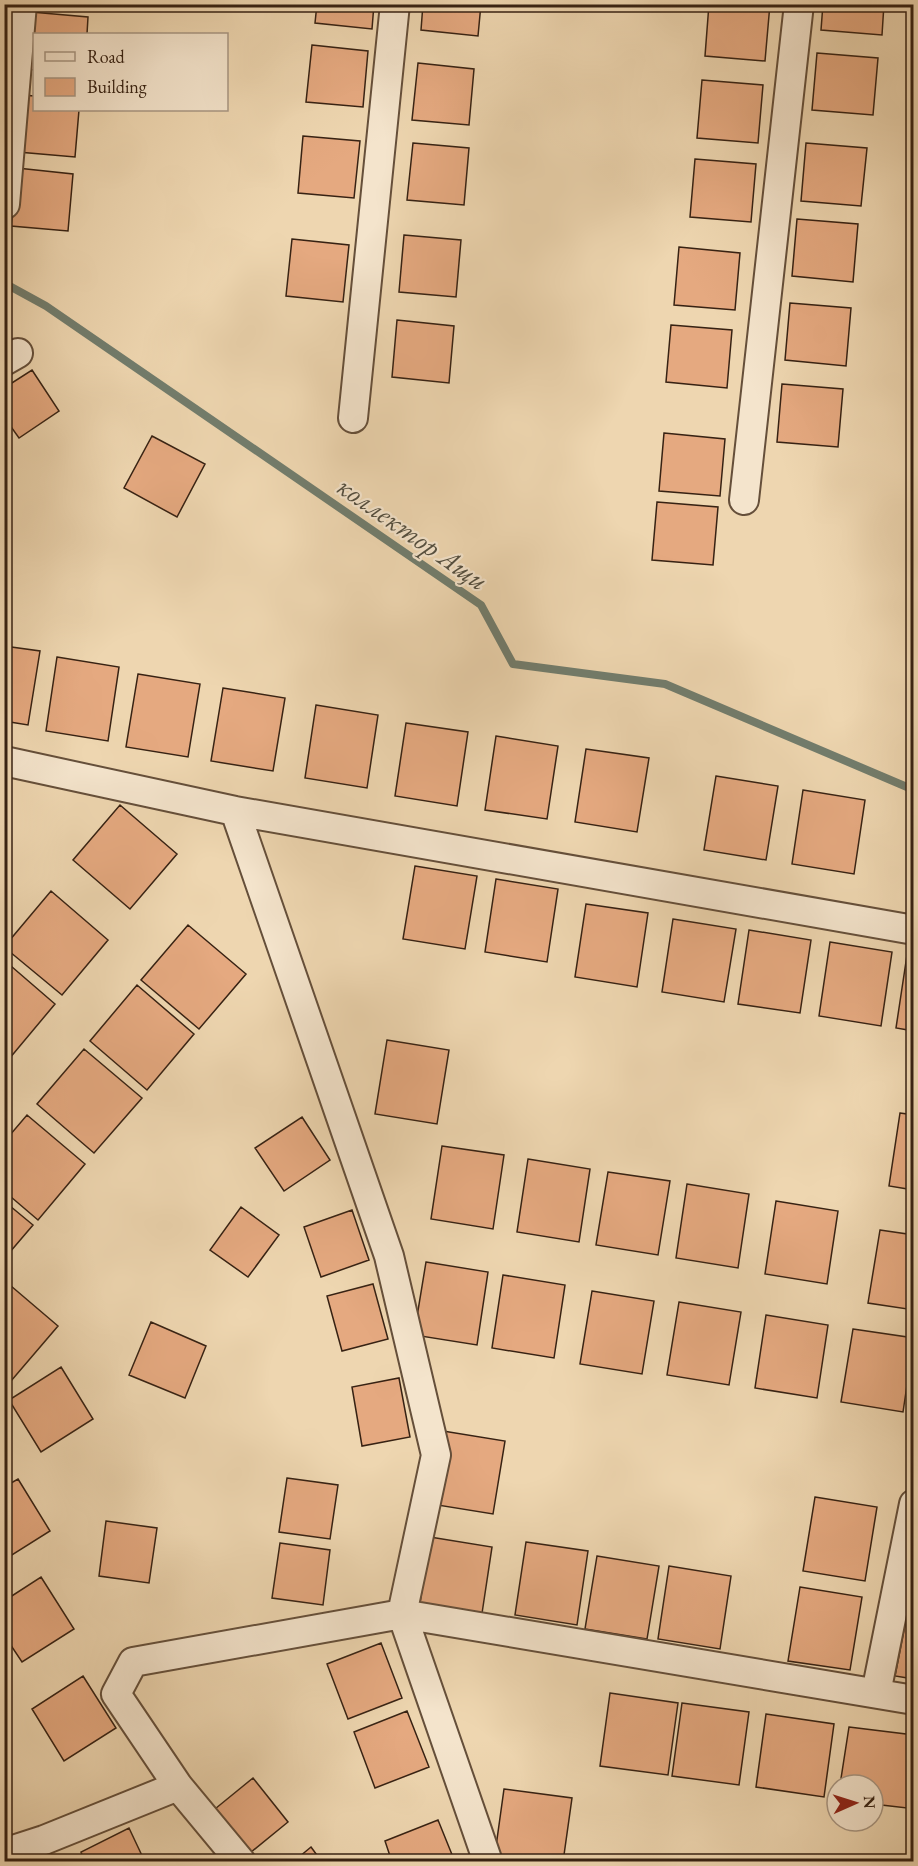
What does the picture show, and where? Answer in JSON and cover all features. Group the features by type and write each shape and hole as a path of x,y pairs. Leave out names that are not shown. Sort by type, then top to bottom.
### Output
{"street":[{"path":"5,204 22,4"},
{"path":"353,418 395,4"},
{"path":"744,500 799,4"},
{"path":"4,761 235,811 914,930"},
{"path":"235,811 389,1256 436,1455 402,1614 488,1862"},
{"path":"876,1693 914,1504"},
{"path":"241,1862 178,1786 116,1694 133,1662 402,1614 914,1700"},
{"path":"4,1853 178,1786"}],"building":[{"path":"317,4 374,4 372,29 315,23"},
{"path":"423,4 481,4 478,36 421,30"},
{"path":"709,4 770,4 765,61 705,56"},
{"path":"823,4 884,4 882,35 821,30"},
{"path":"31,12 88,17 87,33 33,33 33,70 26,69"},
{"path":"312,45 368,51 363,107 306,102"},
{"path":"817,53 878,58 873,115 812,110"},
{"path":"418,63 474,69 469,125 412,120"},
{"path":"702,80 763,85 758,143 697,138"},
{"path":"23,95 33,96 33,111 79,111 75,157 18,152"},
{"path":"303,136 360,141 354,198 298,193"},
{"path":"413,143 469,148 464,205 407,200"},
{"path":"806,143 867,148 861,206 801,201"},
{"path":"695,159 756,164 751,222 690,217"},
{"path":"17,168 73,174 68,231 11,226"},
{"path":"797,219 858,224 853,282 792,276"},
{"path":"404,235 461,240 456,297 399,292"},
{"path":"292,239 349,245 343,302 286,296"},
{"path":"679,247 740,253 735,310 674,305"},
{"path":"790,303 851,308 846,366 785,360"},
{"path":"397,320 454,326 449,383 392,377"},
{"path":"671,325 732,330 727,388 666,382"},
{"path":"32,370 59,411 19,438 4,417 4,388"},
{"path":"782,384 843,389 838,447 777,442"},
{"path":"664,433 725,439 720,496 659,491"},
{"path":"152,436 205,464 177,517 124,488"},
{"path":"657,502 718,507 713,565 652,560"},
{"path":"4,646 40,651 28,725 4,721"},
{"path":"57,657 119,667 108,741 46,731"},
{"path":"138,674 200,684 188,757 126,747"},
{"path":"223,688 285,698 273,771 211,761"},
{"path":"316,705 378,715 367,788 305,778"},
{"path":"406,723 468,732 457,806 395,796"},
{"path":"496,736 558,746 547,819 485,810"},
{"path":"586,749 649,758 637,832 575,822"},
{"path":"716,776 778,786 766,860 704,850"},
{"path":"803,790 865,800 854,874 792,864"},
{"path":"120,805 177,854 130,909 73,860"},
{"path":"415,866 477,876 465,949 403,939"},
{"path":"496,879 558,889 547,962 485,952"},
{"path":"51,891 108,940 62,995 4,947"},
{"path":"586,904 648,913 637,987 575,977"},
{"path":"673,919 736,929 724,1002 662,992"},
{"path":"188,925 246,974 199,1029 141,980"},
{"path":"749,930 811,940 800,1013 738,1004"},
{"path":"830,942 892,952 881,1026 819,1016"},
{"path":"907,955 914,956 914,1031 896,1028"},
{"path":"4,960 55,1004 9,1059 4,1056"},
{"path":"137,985 194,1034 147,1090 90,1041"},
{"path":"387,1040 449,1050 437,1124 375,1114"},
{"path":"84,1049 142,1098 94,1153 37,1104"},
{"path":"900,1113 914,1115 914,1190 889,1186"},
{"path":"27,1115 85,1164 38,1220 4,1191 4,1142"},
{"path":"302,1117 330,1160 284,1191 255,1148"},
{"path":"442,1146 504,1155 493,1229 431,1219"},
{"path":"528,1159 590,1169 579,1242 517,1232"},
{"path":"608,1172 670,1181 658,1255 596,1245"},
{"path":"687,1184 749,1194 738,1268 676,1258"},
{"path":"4,1201 33,1225 4,1259"},
{"path":"776,1201 838,1211 827,1284 765,1274"},
{"path":"241,1207 279,1235 248,1277 210,1250"},
{"path":"352,1210 369,1260 321,1277 304,1227"},
{"path":"880,1230 914,1235 914,1310 868,1303"},
{"path":"426,1262 488,1272 477,1345 414,1335"},
{"path":"503,1275 565,1285 554,1358 492,1348"},
{"path":"4,1280 58,1326 11,1381 4,1376"},
{"path":"373,1284 388,1339 342,1351 327,1296"},
{"path":"592,1291 654,1301 642,1374 580,1364"},
{"path":"679,1302 741,1312 729,1385 667,1375"},
{"path":"766,1315 828,1325 817,1398 755,1388"},
{"path":"151,1322 206,1346 185,1398 129,1375"},
{"path":"853,1329 914,1338 903,1412 841,1402"},
{"path":"61,1367 93,1419 41,1452 9,1400"},
{"path":"399,1378 410,1437 362,1446 352,1387"},
{"path":"443,1431 505,1441 493,1514 431,1504"},
{"path":"287,1478 338,1485 330,1539 279,1532"},
{"path":"18,1479 50,1531 4,1560 4,1487"},
{"path":"815,1497 877,1507 865,1581 803,1571"},
{"path":"106,1521 157,1528 149,1583 99,1576"},
{"path":"430,1537 492,1547 481,1620 419,1610"},
{"path":"526,1542 588,1551 577,1625 515,1615"},
{"path":"280,1543 330,1550 323,1605 272,1598"},
{"path":"597,1556 659,1566 647,1639 585,1629"},
{"path":"669,1566 731,1576 720,1649 658,1639"},
{"path":"41,1577 74,1629 22,1662 4,1635 4,1601"},
{"path":"800,1587 862,1597 850,1670 788,1661"},
{"path":"908,1609 914,1610 914,1679 895,1676"},
{"path":"381,1643 402,1698 348,1719 327,1664"},
{"path":"83,1676 116,1728 64,1761 32,1709"},
{"path":"610,1693 678,1703 668,1775 600,1766"},
{"path":"682,1703 749,1712 739,1785 672,1776"},
{"path":"407,1711 429,1767 375,1788 354,1732"},
{"path":"766,1714 834,1724 827,1773 825,1773 824,1797 756,1787"},
{"path":"849,1727 914,1735 914,1755 907,1808 885,1805 885,1773 842,1773"},
{"path":"253,1778 288,1822 245,1857 210,1813"},
{"path":"504,1789 572,1798 563,1862 494,1861"},
{"path":"438,1820 455,1862 392,1862 385,1841"},
{"path":"129,1828 145,1862 85,1862 81,1852"},
{"path":"311,1847 322,1862 293,1862"},
{"path":"221,1855 224,1862 207,1862"}],"waterway":[{"name":"коллектор Ащи","path":"4,283 46,306 481,605 513,664 665,684 914,790"}]}
